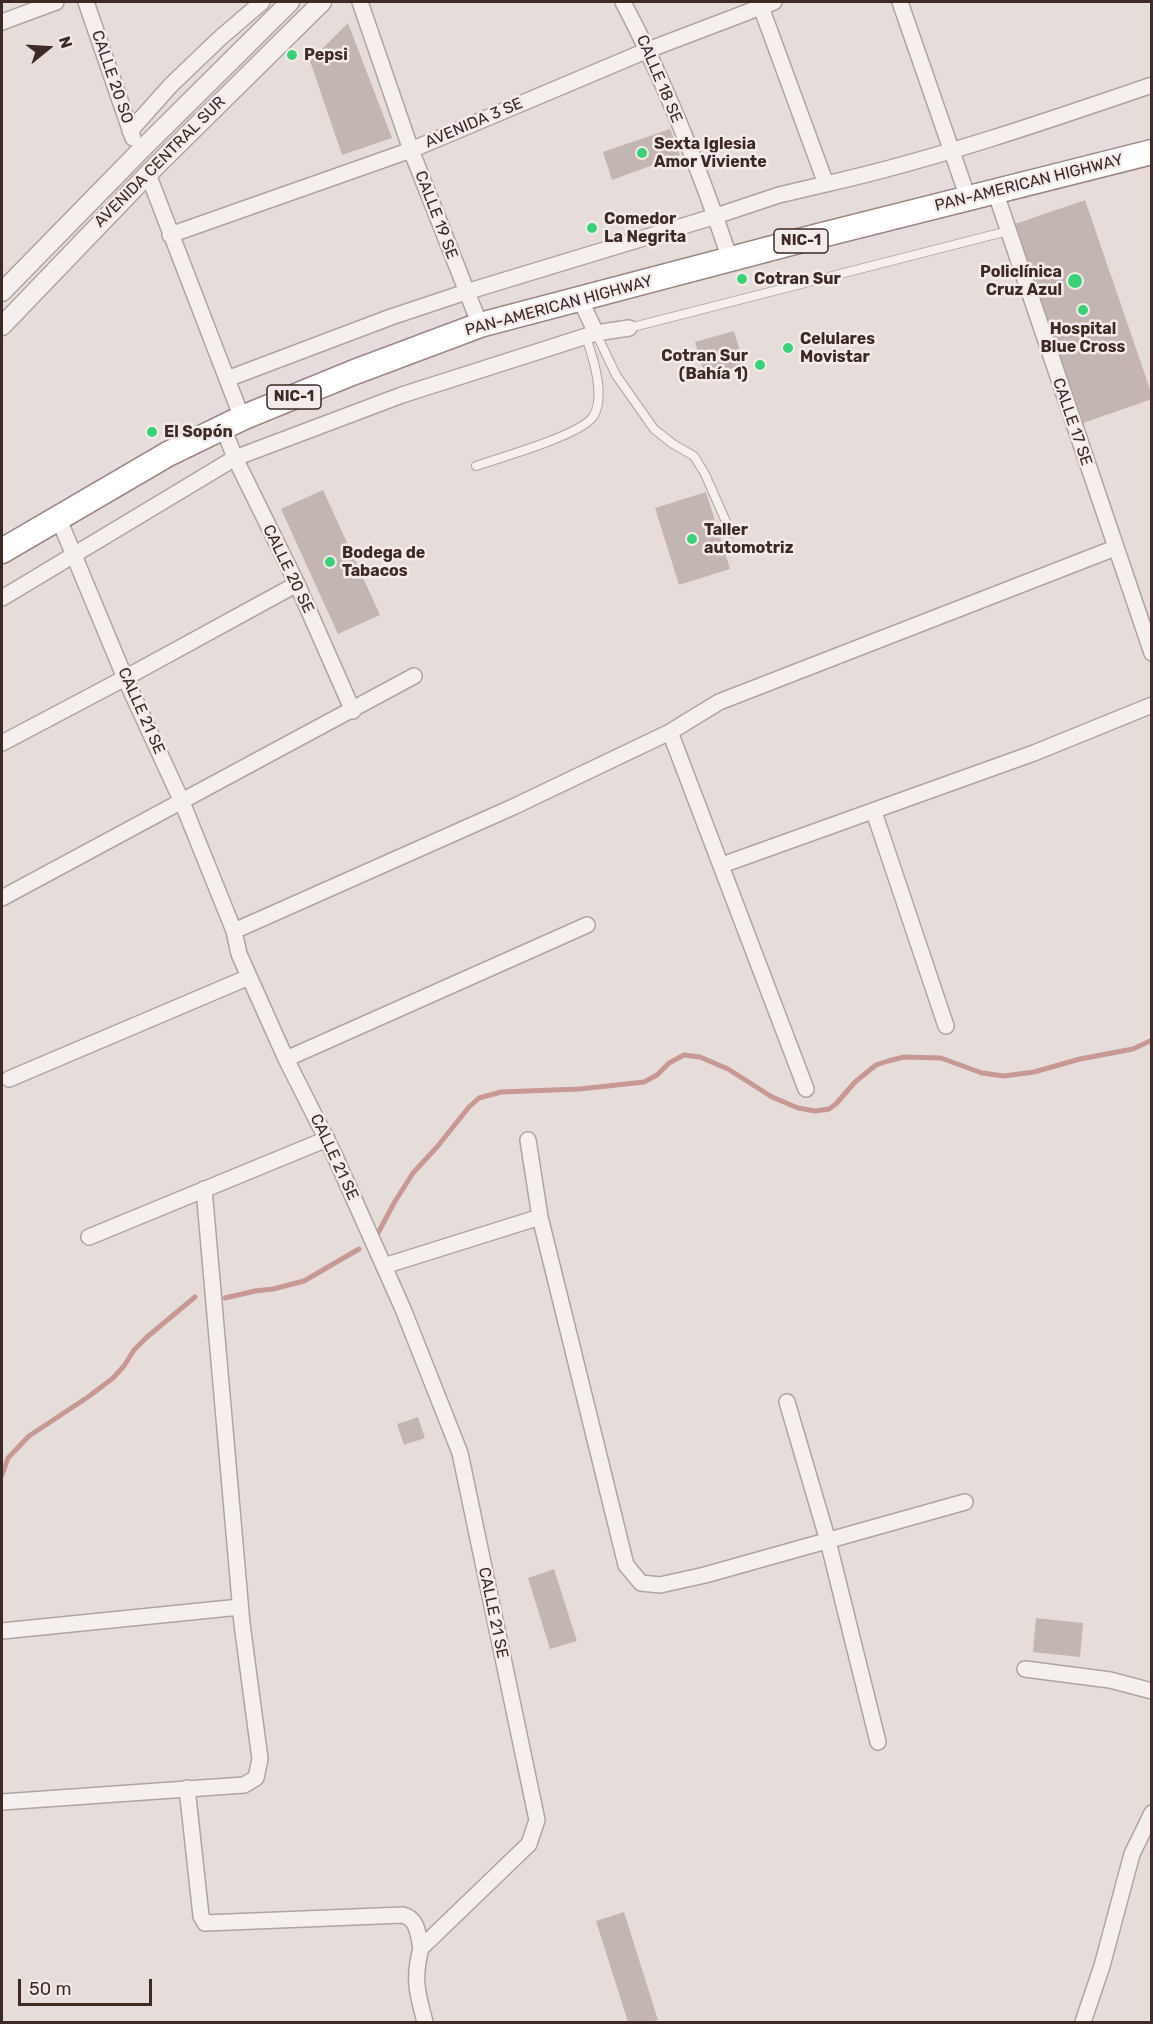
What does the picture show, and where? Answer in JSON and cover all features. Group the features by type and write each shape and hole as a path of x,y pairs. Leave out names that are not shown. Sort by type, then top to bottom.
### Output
{"highway":[{"name":"PAN-AMERICAN HIGHWAY","path":"2,551 168,454 232,422 352,373 480,325 995,191 1152,153"}],"street":[{"path":"2,22 56,2"},
{"name":"CALLE 20 SO","path":"86,2 139,152"},
{"path":"130,131 171,85 262,2"},
{"name":"AVENIDA CENTRAL SUR","path":"2,292 290,2"},
{"name":"AVENIDA CENTRAL SUR","path":"2,326 148,174 322,2"},
{"name":"CALLE 19 SE","path":"360,2 411,150 480,325"},
{"name":"CALLE 18 SE","path":"623,2 648,50 716,216 730,259"},
{"path":"900,2 968,198"},
{"path":"768,4 826,184"},
{"name":"AVENIDA 3 SE","path":"170,235 411,150 648,50 768,4"},
{"path":"227,379 390,317 466,292 779,195 882,171 1152,85"},
{"name":"CALLE 20 SE","path":"148,174 227,379 235,458 297,584 353,711"},
{"name":"CALLE 17 SE","path":"995,191 1152,653"},
{"path":"580,299 591,335"},
{"path":"2,598 235,458 402,394 591,335 630,328"},
{"name":"CALLE 21 SE","path":"58,518 125,678 182,802 234,931 239,954 286,1059 327,1139 384,1266 460,1453 537,1820 529,1844 421,1948"},
{"path":"234,931 513,807 670,732 718,702 1115,548"},
{"path":"2,743 297,584"},
{"path":"2,898 353,711 414,676"},
{"path":"722,865 1034,753 1152,705"},
{"path":"670,732 806,1089"},
{"path":"874,812 946,1026"},
{"path":"286,1059 587,925"},
{"path":"9,1079 249,977"},
{"path":"89,1237 327,1139"},
{"path":"528,1140 540,1217 626,1565 641,1583 660,1585 965,1502"},
{"path":"2,1802 244,1785 256,1778 259,1769 260,1759 240,1607 204,1189"},
{"path":"384,1266 540,1217"},
{"path":"787,1402 828,1541 878,1742"},
{"path":"2,1630 240,1607"},
{"path":"1024,1669 1110,1680 1152,1691"},
{"path":"187,1788 201,1916 205,1923 409,1916 415,1922 421,1948 416,1970 416,1990 425,2022"},
{"path":"1083,2022 1102,1966 1132,1854 1152,1813"}],"lane":[{"path":"630,328 1008,231"},
{"path":"476,466 572,432 592,417 598,403 599,390 591,335"},
{"path":"591,335 654,429 673,444 694,456 705,474 731,533"}],"building":[{"path":"348,23 392,138 342,155 310,61"},
{"name":"Sexta Iglesia Amor Viviente","path":"670,129 680,155 612,180 603,152"},
{"name":"Hospital Blue Cross","path":"1085,200 1152,399 1083,423 1015,224"},
{"path":"734,331 744,365 705,376 695,342"},
{"name":"Bodega de Tabacos","path":"323,490 380,615 338,634 281,509"},
{"name":"Taller automotriz","path":"706,492 730,569 679,585 655,508"},
{"path":"418,1417 425,1438 404,1445 397,1424"},
{"path":"554,1569 577,1641 550,1649 528,1578"},
{"path":"1036,1618 1083,1623 1080,1657 1033,1652"},
{"path":"624,1912 658,2020 628,2022 596,1921"}],"waterway":[{"path":"377,1235 413,1173 469,1107 479,1098 501,1092 580,1089 644,1082 684,1055 700,1057 728,1069 772,1097 798,1108 815,1111 829,1109 836,1104 855,1082 876,1065 904,1057 941,1058 982,1073 1004,1076 1034,1072 1080,1059 1133,1049 1152,1040"},
{"path":"225,1298 304,1281 359,1249"},
{"path":"2,1475 8,1458 29,1436 113,1378 147,1337 195,1297"}],"place":[{"name":"Pepsi","path":"292,55"},
{"name":"Sexta Iglesia Amor Viviente","path":"642,153"},
{"name":"Comedor La Negrita","path":"592,228"},
{"name":"Cotran Sur","path":"742,279"},
{"name":"Policlínica Cruz Azul","path":"1075,281"},
{"name":"Hospital Blue Cross","path":"1083,310"},
{"name":"Celulares Movistar","path":"788,348"},
{"name":"Cotran Sur (Bahía 1)","path":"760,365"},
{"name":"El Sopón","path":"152,432"},
{"name":"Taller automotriz","path":"692,539"},
{"name":"Bodega de Tabacos","path":"330,562"}]}
